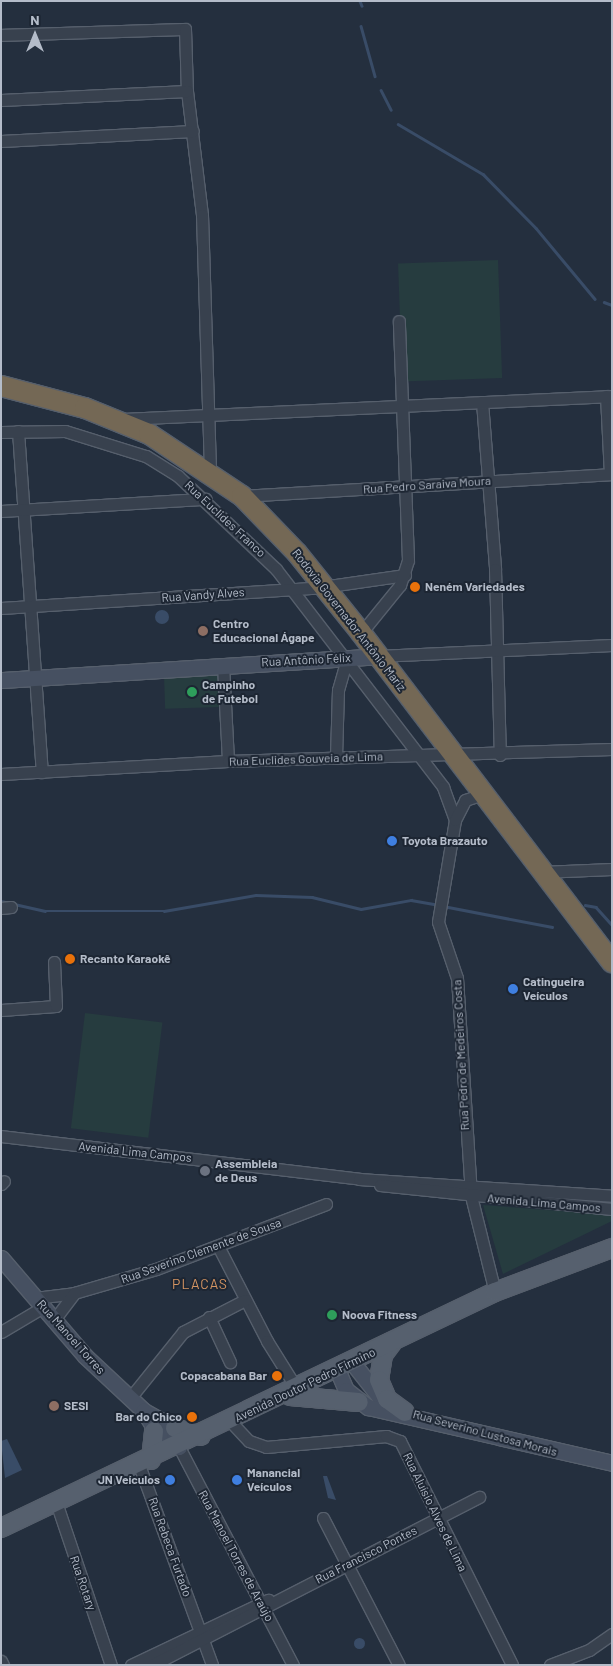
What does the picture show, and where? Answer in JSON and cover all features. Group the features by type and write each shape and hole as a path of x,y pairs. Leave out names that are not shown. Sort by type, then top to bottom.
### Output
{"highway":[{"name":"Rodovia Governador Antônio Mariz","path":"1,386 116,420 178,449 242,496 361,633 541,872 612,962"}],"main road":[{"name":"Rua Antônio Félix","path":"1,680 378,656"},
{"name":"Avenida Doutor Pedro Firmino","path":"1,1528 179,1447 495,1292 589,1254 612,1248"},
{"name":"Rua Manoel Torres","path":"1,1258 54,1320 144,1412 154,1430 179,1447"},
{"path":"392,1343 383,1354 379,1380 387,1399 405,1412"},
{"path":"344,1366 346,1390 359,1402"},
{"path":"344,1366 387,1408"},
{"path":"290,1393 310,1394 359,1402"},
{"name":"Rua Severino Lustosa Morais","path":"359,1402 405,1412 522,1445 608,1464"},
{"name":"Rua Manoel Torres","path":"144,1412 175,1428"},
{"path":"179,1447 175,1428 201,1436"},
{"path":"145,1462 154,1430"}],"street":[{"path":"1,35 185,29 187,92 202,215 210,471"},
{"path":"1,100 187,92"},
{"path":"1,141 193,131"},
{"path":"361,633 382,611 405,575 405,487 399,321"},
{"path":"116,420 609,396 611,474"},
{"path":"482,402 497,651 500,755"},
{"path":"18,431 31,606 39,677 42,772"},
{"name":"Rua Euclides Franco","path":"1,432 65,431 146,456 206,499 256,545 422,757"},
{"name":"Rua Pedro Saraiva Moura","path":"242,496 611,474"},
{"path":"1,511 206,499"},
{"name":"Rua Vandy Alves","path":"1,608 322,587 405,575"},
{"name":"Rua Antônio Félix","path":"378,656 612,645"},
{"path":"336,757 338,690 347,659"},
{"path":"224,665 228,761"},
{"name":"Rua Euclides Gouveia de Lima","path":"1,774 228,761 336,757 500,755 612,749"},
{"name":"Rua Pedro de Medeiros Costa","path":"422,757 443,787 455,820"},
{"name":"Rua Pedro de Medeiros Costa","path":"483,794 465,800 455,820 450,866 439,904 457,978 469,1183 495,1292"},
{"path":"541,872 609,870"},
{"path":"1,1010 56,1006 54,962"},
{"name":"Avenida Lima Campos","path":"1,1136 359,1179 471,1196 612,1209"},
{"name":"Avenida Lima Campos","path":"359,1179 469,1183 612,1196"},
{"path":"507,1199 508,1186"},
{"path":"568,1205 569,1192"},
{"name":"Rua Severino Clemente de Sousa","path":"39,1302 74,1293 218,1246 326,1204"},
{"path":"589,1254 612,1242"},
{"path":"218,1246 290,1393"},
{"path":"54,1320 74,1293"},
{"path":"130,1398 173,1341 209,1316 245,1300"},
{"path":"1,1332 39,1302"},
{"path":"209,1316 230,1362"},
{"name":"Rua Aluísio Alves de Lima","path":"231,1422 249,1440 266,1447 393,1437 400,1441 512,1665"},
{"name":"Rua Manoel Torres de Araújo","path":"179,1447 293,1665"},
{"name":"Rua Rebeca Furtado","path":"145,1462 212,1665"},
{"name":"Rua Francisco Pontes","path":"131,1665 280,1599 479,1497"},
{"name":"Rua Rotary","path":"56,1502 111,1665"},
{"path":"322,1518 399,1665"},
{"name":"Rua Francisco Pontes","path":"152,1665 202,1635"},
{"path":"550,1665 589,1650 612,1635"},
{"path":"1,1661 3,1665"}],"green space":[{"path":"498,260 502,378 402,381 398,263"},
{"name":"Campinho de Futebol","path":"218,675 219,707 165,709 164,677"},
{"path":"85,1013 162,1023 148,1138 71,1128"},
{"path":"483,1205 612,1215 612,1221 503,1274"}],"water":[{"path":"159,610 165,610 169,617 165,624 159,624 155,620 155,614"},
{"path":"7,1439 22,1470 5,1478 1,1441"},
{"path":"323,1476 327,1476 336,1500 328,1498"},
{"path":"359,1637 365,1643 359,1649 353,1643"}],"waterway":[{"path":"360,1 362,6"},
{"path":"361,26 375,76"},
{"path":"381,90 391,110"},
{"path":"398,124 483,174 536,228 595,299"},
{"path":"604,302 612,305"},
{"path":"1,901 45,911 164,911 256,895 312,897 361,909 411,900 438,905"},
{"path":"585,905 596,907 612,925"},
{"path":"443,906 552,927"}],"place":[{"name":"Neném Variedades","path":"415,587"},
{"name":"Centro Educacional Ágape","path":"203,631"},
{"name":"Campinho de Futebol","path":"192,692"},
{"name":"Toyota Brazauto","path":"392,841"},
{"name":"Recanto Karaokê","path":"70,959"},
{"name":"Catingueira Veículos","path":"513,989"},
{"name":"Assembleia de Deus","path":"205,1171"},
{"name":"Noova Fitness","path":"332,1315"},
{"name":"Copacabana Bar","path":"277,1376"},
{"name":"SESI","path":"54,1406"},
{"name":"Bar do Chico","path":"192,1417"},
{"name":"JN Veículos","path":"170,1480"},
{"name":"Manancial Veículos","path":"237,1480"}],"district":[{"name":"PLACAS","path":"200,1284"}]}
